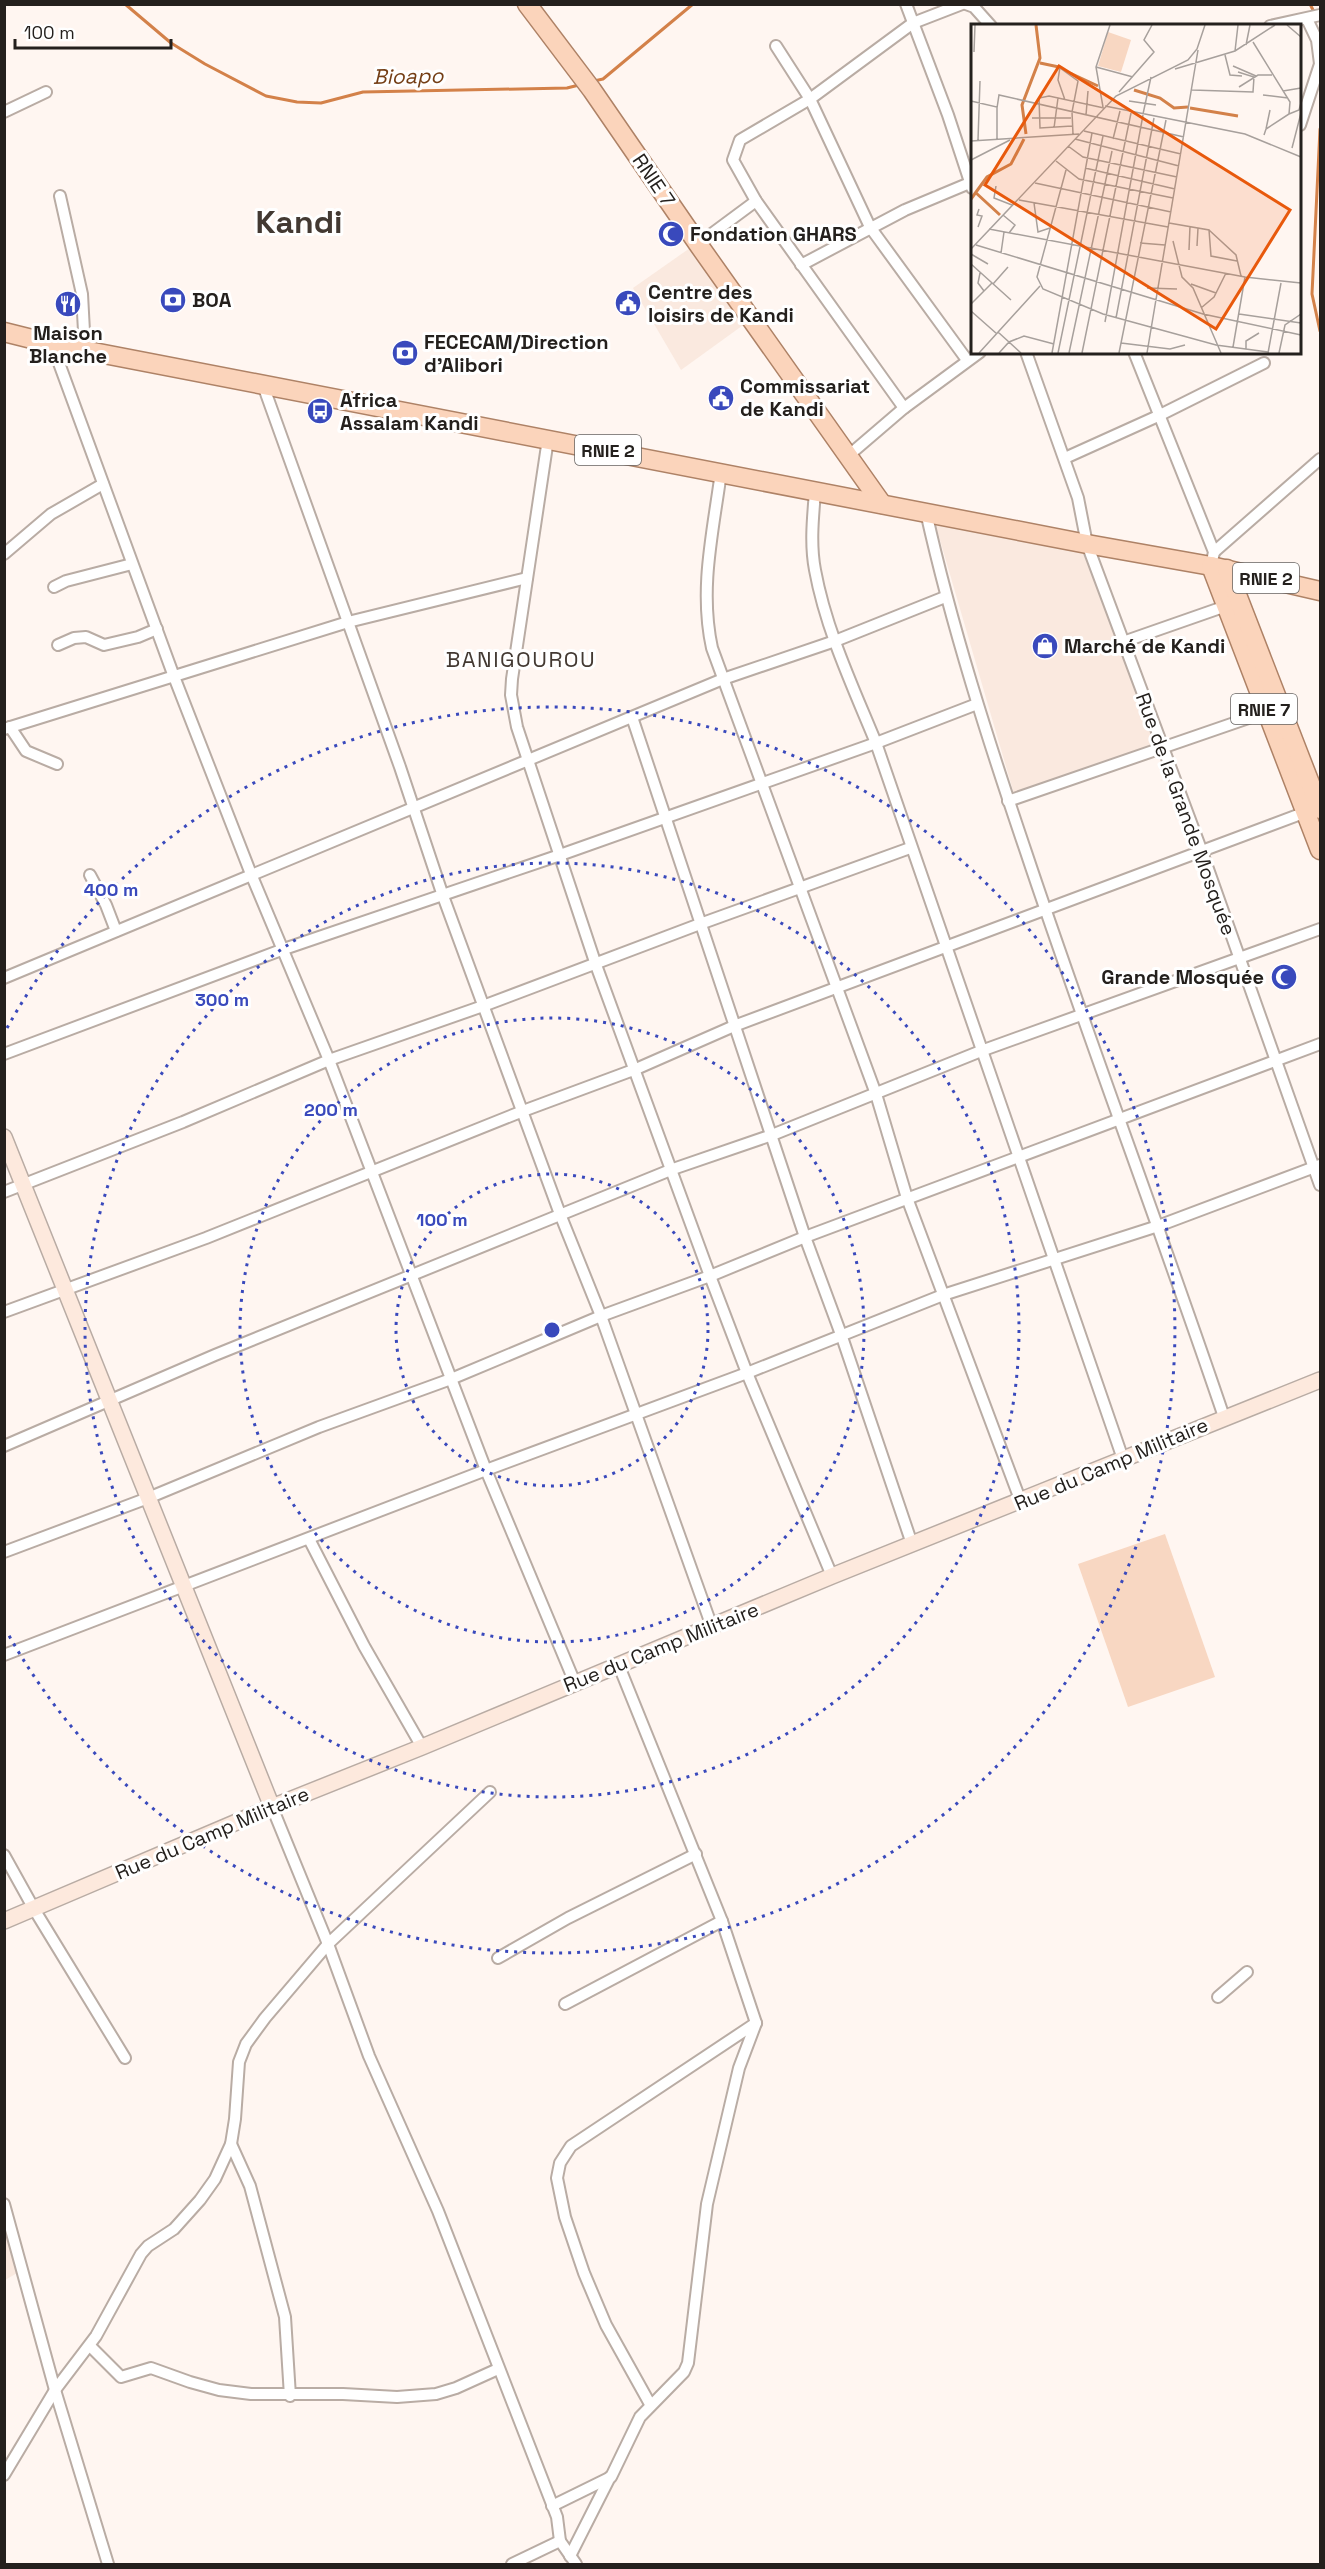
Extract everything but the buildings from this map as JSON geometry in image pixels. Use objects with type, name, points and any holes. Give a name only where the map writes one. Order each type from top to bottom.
[{"type":"main road","name":"RNIE 7","points":[[532,11],[592,90],[882,504]]},
{"type":"main road","name":"RNIE 2","points":[[4,332],[52,344],[1087,544],[1217,562],[1320,591]]},
{"type":"main road","name":"RNIE 7","points":[[1217,562],[1226,606],[1266,712],[1313,811]]},
{"type":"main road","name":"RNIE 7","points":[[1217,562],[1313,811],[1320,850]]},
{"type":"street","points":[[517,4],[532,11]]},
{"type":"street","points":[[906,4],[971,181]]},
{"type":"street","points":[[904,408],[756,201],[733,160],[736,145],[740,140],[810,99],[913,23],[964,4],[975,7],[989,24]]},
{"type":"street","points":[[1281,24],[1320,15]]},
{"type":"street","points":[[1301,119],[1320,64],[1317,40],[1307,19]]},
{"type":"street","points":[[776,46],[810,99],[870,227],[967,360]]},
{"type":"street","points":[[4,112],[46,92]]},
{"type":"street","points":[[801,265],[870,227],[971,184]]},
{"type":"street","points":[[60,196],[82,294],[85,350]]},
{"type":"street","points":[[698,244],[756,201]]},
{"type":"street","points":[[52,344],[156,629],[251,874],[329,1060],[486,1470],[575,1683]]},
{"type":"street","points":[[848,456],[904,408],[977,354]]},
{"type":"street","name":"Rue de la Grande Mosquée","points":[[1027,354],[1081,507],[1087,544],[1161,748],[1202,852],[1275,1060],[1317,1166],[1320,1185]]},
{"type":"street","points":[[1135,354],[1217,562],[1320,459]]},
{"type":"street","points":[[1065,458],[1158,416],[1264,363]]},
{"type":"street","points":[[263,385],[443,896],[560,1214],[602,1316],[712,1627]]},
{"type":"street","points":[[548,439],[511,695],[517,727],[596,965],[673,1169],[710,1276],[747,1373],[832,1576]]},
{"type":"street","points":[[721,472],[706,567],[706,611],[712,648],[876,1094],[907,1198],[1021,1502]]},
{"type":"street","points":[[4,554],[51,514],[103,484]]},
{"type":"street","points":[[815,492],[812,544],[814,569],[835,641],[876,743],[910,848],[1123,1459]]},
{"type":"street","points":[[926,512],[945,597],[1008,801],[1080,1015],[1158,1226],[1224,1417]]},
{"type":"street","points":[[54,587],[66,581],[132,564]]},
{"type":"street","points":[[57,764],[26,751],[7,728],[173,674],[348,622],[527,578]]},
{"type":"street","points":[[4,978],[723,680],[835,641],[945,597]]},
{"type":"street","points":[[1123,642],[1226,606]]},
{"type":"street","points":[[58,645],[74,638],[86,637],[104,645],[138,637],[156,629]]},
{"type":"street","points":[[4,1054],[284,949],[560,855],[664,816],[876,743],[977,704]]},
{"type":"street","points":[[1008,801],[1266,712]]},
{"type":"street","points":[[632,717],[805,1237],[842,1337],[912,1544]]},
{"type":"street","points":[[4,1312],[206,1238],[523,1111],[636,1069],[734,1026],[837,989],[945,945],[1045,911],[1313,811]]},
{"type":"street","points":[[4,1192],[183,1122],[329,1060],[596,965],[700,924],[910,848]]},
{"type":"street","points":[[90,875],[106,905],[116,931]]},
{"type":"street","points":[[4,1446],[215,1355],[673,1169],[772,1135],[981,1051],[1320,929]]},
{"type":"street","points":[[4,1552],[148,1498],[319,1427],[451,1379],[602,1316],[1017,1155],[1320,1044]]},
{"type":"street","points":[[4,1137],[328,1944],[369,2056],[438,2211],[557,2517],[560,2541],[573,2560]]},
{"type":"street","points":[[4,1655],[486,1470],[842,1337],[943,1296],[1053,1258],[1158,1226],[1317,1166]]},
{"type":"street","name":"Rue du Camp Militaire","points":[[4,1921],[832,1576],[1320,1380]]},
{"type":"street","points":[[309,1539],[364,1646],[422,1747]]},
{"type":"street","points":[[573,2560],[640,2417],[650,2404],[684,2372],[688,2363],[706,2204],[739,2068],[756,2023],[722,1921],[619,1666]]},
{"type":"street","points":[[4,2475],[56,2390],[90,2346],[141,2254],[148,2246],[174,2229],[215,2179],[231,2144],[235,2119],[236,2078],[246,2044],[328,1944],[490,1792]]},
{"type":"street","points":[[498,1958],[568,1918],[696,1854]]},
{"type":"street","points":[[4,1855],[34,1909],[125,2058]]},
{"type":"street","points":[[566,2004],[722,1921]]},
{"type":"street","points":[[1218,1997],[1248,1972]]},
{"type":"street","points":[[650,2404],[606,2325],[584,2273],[563,2207],[557,2178],[560,2163],[571,2145],[756,2023]]},
{"type":"street","points":[[231,2144],[250,2186],[285,2317],[290,2396]]},
{"type":"street","points":[[4,2204],[108,2565]]},
{"type":"street","points":[[90,2346],[121,2377],[151,2368],[219,2390],[290,2396],[343,2394],[397,2397],[436,2394],[456,2388],[498,2369]]},
{"type":"street","points":[[552,2505],[610,2477]]},
{"type":"street","points":[[512,2565],[560,2541]]},
{"type":"shaded area","points":[[690,248],[746,323],[681,370],[633,288]]},
{"type":"shaded area","name":"Marché de Kandi","points":[[935,523],[1084,549],[1155,744],[1014,794]]},
{"type":"shaded area","points":[[1165,1534],[1215,1677],[1128,1707],[1078,1564]]},
{"type":"shaded area","points":[[6,2228],[19,2272],[5,2280],[4,2229]]},
{"type":"waterway","name":"Bioapo","points":[[125,4],[171,43],[205,64],[266,96],[297,102],[321,103],[363,92],[567,88],[579,85]]},
{"type":"waterway","name":"Bioapo","points":[[594,81],[603,79],[693,4]]},
{"type":"waterway","points":[[1310,4],[1314,12]]},
{"type":"waterway","points":[[1320,129],[1312,294],[1320,331]]},
{"type":"place","name":"Fondation GHARS","points":[[671,234]]},
{"type":"place","name":"BOA","points":[[173,300]]},
{"type":"place","name":"Centre des loisirs de Kandi","points":[[628,303]]},
{"type":"place","name":"Maison Blanche","points":[[68,304]]},
{"type":"place","name":"FECECAM/Direction d'Alibori","points":[[405,353]]},
{"type":"place","name":"Commissariat de Kandi","points":[[721,398]]},
{"type":"place","name":"Africa Assalam Kandi","points":[[320,411]]},
{"type":"place","name":"Marché de Kandi","points":[[1045,646]]},
{"type":"place","name":"Grande Mosquée","points":[[1284,977]]},
{"type":"district","name":"Kandi","points":[[299,222]]},
{"type":"district","name":"BANIGOUROU","points":[[521,659]]}]
